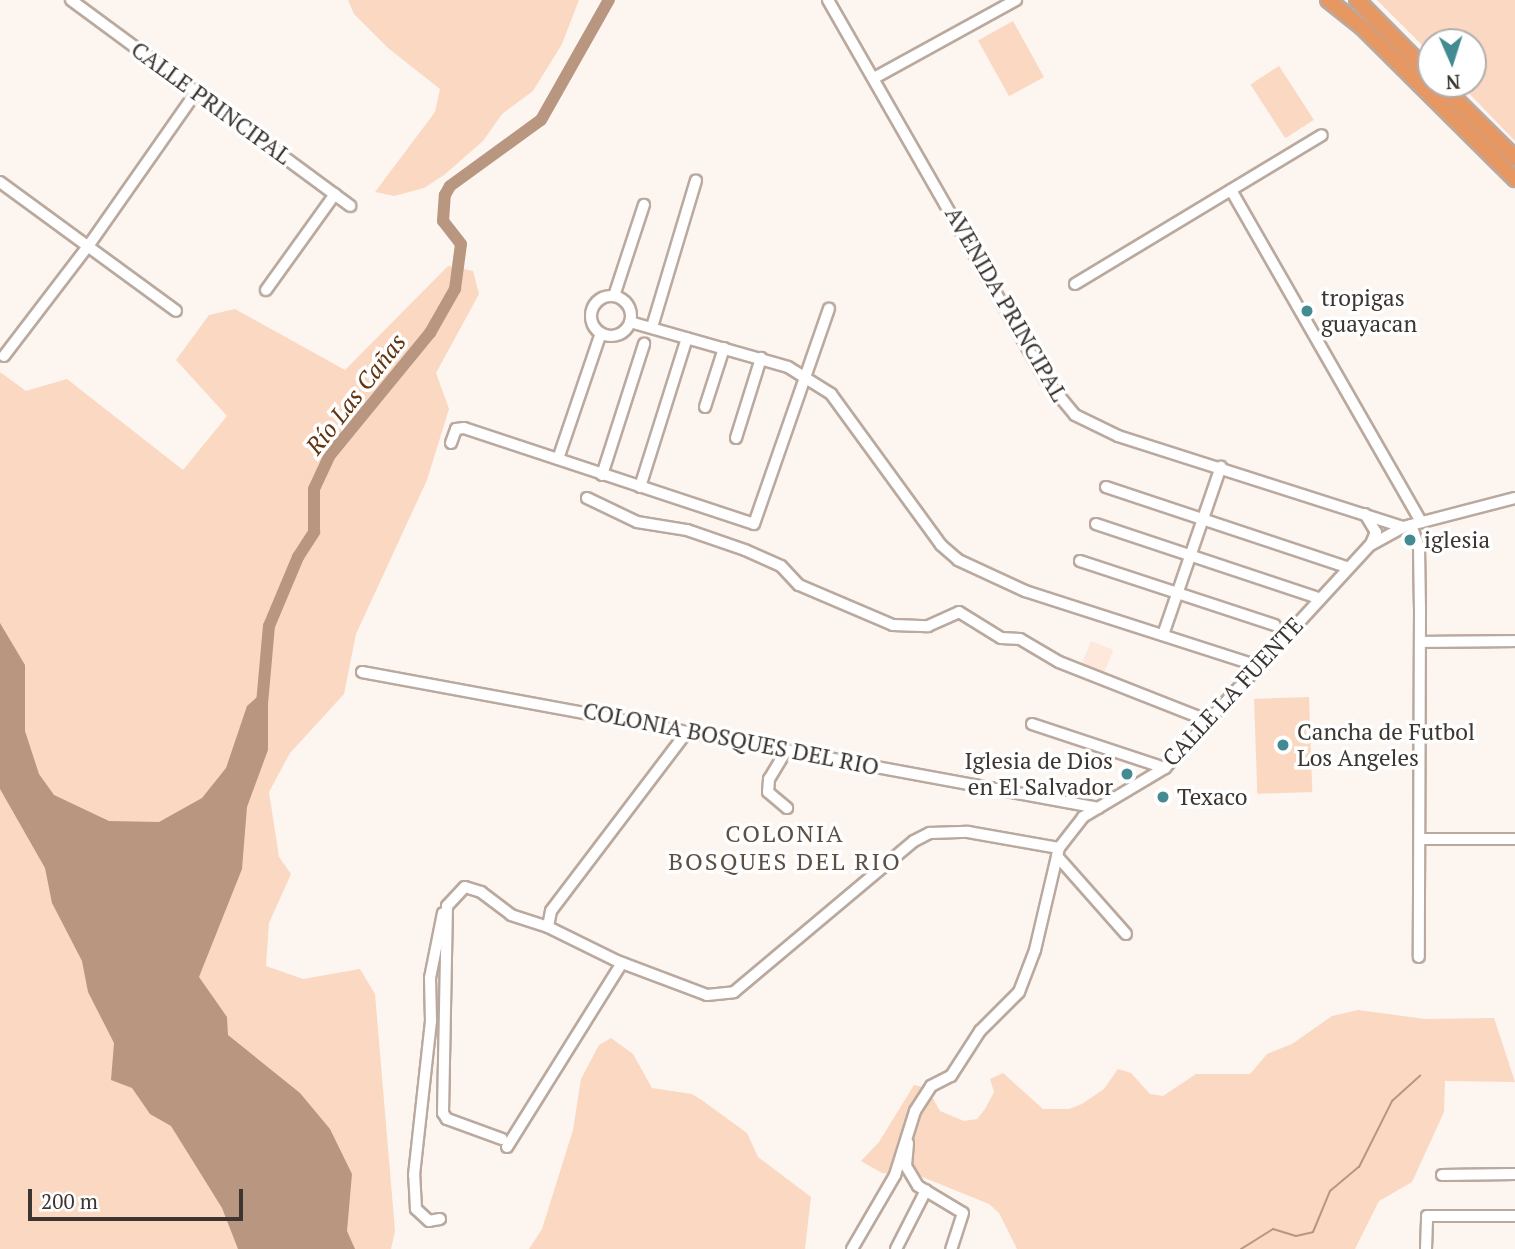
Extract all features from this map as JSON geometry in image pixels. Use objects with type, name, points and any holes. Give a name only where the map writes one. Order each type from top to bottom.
[{"type":"highway","points":[[1328,0],[1362,27],[1515,179]]},
{"type":"highway","points":[[1357,0],[1417,61]]},
{"type":"highway","points":[[1454,98],[1515,158]]},
{"type":"street","name":"CALLE PRINCIPAL","points":[[71,0],[350,206]]},
{"type":"street","name":"AVENIDA PRINCIPAL","points":[[828,0],[876,77],[1063,404],[1086,423],[1365,514],[1412,525]]},
{"type":"street","points":[[876,77],[1016,0]]},
{"type":"street","points":[[4,356],[89,245],[196,92]]},
{"type":"street","points":[[1075,284],[1322,135]]},
{"type":"street","points":[[652,327],[696,180]]},
{"type":"street","points":[[0,182],[176,311]]},
{"type":"street","points":[[1231,190],[1412,525],[1419,547],[1419,957]]},
{"type":"street","points":[[266,290],[335,194]]},
{"type":"street","points":[[614,296],[644,205]]},
{"type":"street","points":[[614,296],[626,303],[630,322],[618,334],[601,333],[592,323],[592,309],[601,299],[614,296]]},
{"type":"street","points":[[451,443],[456,429],[464,428],[602,475],[757,522],[829,309]]},
{"type":"street","points":[[630,322],[761,358],[807,377],[847,412],[928,528],[958,560],[1025,591],[1258,666]]},
{"type":"street","points":[[558,459],[601,333]]},
{"type":"street","points":[[640,487],[687,338]]},
{"type":"street","points":[[602,475],[644,344]]},
{"type":"street","points":[[705,407],[724,348]]},
{"type":"street","points":[[736,438],[761,358]]},
{"type":"street","points":[[1163,635],[1221,467]]},
{"type":"street","points":[[1106,487],[1347,567]]},
{"type":"street","points":[[587,498],[636,522],[687,530],[745,550],[781,566],[799,585],[892,625],[928,626],[959,612],[1001,638],[1020,639],[1059,662],[1209,721]]},
{"type":"street","name":"CALLE LA FUENTE","points":[[852,1249],[894,1175],[909,1125],[931,1086],[951,1076],[980,1031],[1019,992],[1035,950],[1058,852],[1083,817],[1164,768],[1369,546],[1412,525],[1515,498]]},
{"type":"street","points":[[1365,514],[1376,532],[1369,546]]},
{"type":"street","points":[[1096,524],[1319,598]]},
{"type":"street","points":[[1080,561],[1275,625]]},
{"type":"street","points":[[1421,642],[1515,641]]},
{"type":"street","name":"COLONIA BOSQUES DEL RIO","points":[[362,672],[564,706],[686,733],[1100,808]]},
{"type":"street","points":[[1032,724],[1164,768]]},
{"type":"street","points":[[548,926],[551,911],[686,733]]},
{"type":"street","points":[[786,751],[769,779],[768,792],[787,808]]},
{"type":"street","points":[[440,1219],[429,1221],[416,1209],[414,1175],[431,1021],[434,950],[447,906],[465,887],[481,892],[512,915],[548,926],[622,963],[707,995],[725,996],[914,841],[930,833],[968,832],[1058,852],[1126,934]]},
{"type":"street","points":[[1421,838],[1515,839]]},
{"type":"street","points":[[447,906],[443,1113],[447,1119],[505,1143],[622,963]]},
{"type":"street","points":[[909,1125],[906,1166],[918,1186],[963,1213],[951,1249]]},
{"type":"street","points":[[1442,1175],[1515,1174]]},
{"type":"street","points":[[896,1249],[926,1190]]},
{"type":"street","points":[[1426,1249],[1427,1216],[1515,1216]]},
{"type":"shaded area","points":[[348,0],[579,0],[562,44],[533,91],[502,114],[483,141],[444,175],[424,188],[394,196],[375,192],[435,112],[440,89],[388,48],[354,14]]},
{"type":"shaded area","points":[[1377,0],[1515,0],[1515,141],[1474,98],[1487,98],[1487,28],[1417,28],[1417,40]]},
{"type":"shaded area","points":[[1013,21],[1044,77],[1009,96],[978,40]]},
{"type":"shaded area","points":[[1279,66],[1314,120],[1285,138],[1250,85]]},
{"type":"shaded area","points":[[448,266],[473,271],[479,294],[436,373],[449,409],[427,480],[356,634],[344,694],[290,753],[269,792],[279,857],[291,874],[269,923],[266,966],[303,979],[360,969],[375,994],[395,1231],[391,1249],[0,1249],[0,372],[26,391],[67,379],[183,470],[227,416],[176,360],[209,315],[235,309],[345,370]]},
{"type":"shaded area","points":[[0,623],[25,665],[25,731],[39,774],[54,795],[109,821],[159,822],[202,798],[226,768],[247,706],[257,697],[268,701],[268,750],[247,807],[242,869],[199,977],[227,1017],[228,1035],[300,1093],[330,1129],[352,1174],[347,1231],[355,1249],[238,1249],[222,1208],[171,1126],[150,1114],[132,1088],[111,1080],[114,1043],[88,992],[82,961],[52,903],[45,868],[0,789]]},
{"type":"shaded area","points":[[1091,641],[1113,650],[1101,680],[1079,671]]},
{"type":"shaded area","name":"Cancha de Futbol Los Angeles","points":[[1309,697],[1312,792],[1257,794],[1254,699]]},
{"type":"shaded area","points":[[1358,1010],[1425,1019],[1494,1018],[1515,1082],[1445,1081],[1444,1112],[1412,1182],[1379,1201],[1355,1249],[1017,1249],[999,1213],[989,1204],[920,1176],[882,1173],[861,1161],[879,1142],[914,1085],[927,1088],[940,1111],[964,1121],[977,1119],[994,1092],[990,1079],[1003,1073],[1043,1109],[1069,1109],[1082,1104],[1104,1089],[1118,1069],[1131,1073],[1150,1094],[1163,1096],[1196,1074],[1250,1074],[1267,1054],[1292,1044],[1332,1016]]},
{"type":"shaded area","points":[[611,1038],[633,1054],[652,1088],[692,1094],[703,1101],[747,1133],[758,1157],[811,1197],[805,1249],[529,1249],[542,1229],[573,1130],[581,1079],[599,1045]]},
{"type":"waterway","name":"Río Las Cañas","points":[[261,715],[269,626],[298,557],[314,532],[314,489],[330,455],[430,333],[455,289],[461,244],[443,221],[445,195],[450,186],[541,120],[609,0]]},
{"type":"waterway","points":[[1241,1249],[1273,1229],[1296,1236],[1313,1232],[1330,1191],[1359,1167],[1392,1101],[1420,1076]]},
{"type":"place","name":"tropigas guayacan","points":[[1307,311]]},
{"type":"place","name":"iglesia","points":[[1410,540]]},
{"type":"place","name":"Cancha de Futbol Los Angeles","points":[[1283,745]]},
{"type":"place","name":"Iglesia de Dios en El Salvador","points":[[1127,774]]},
{"type":"place","name":"Texaco","points":[[1163,797]]},
{"type":"district","name":"COLONIA BOSQUES DEL RIO","points":[[785,848]]}]
